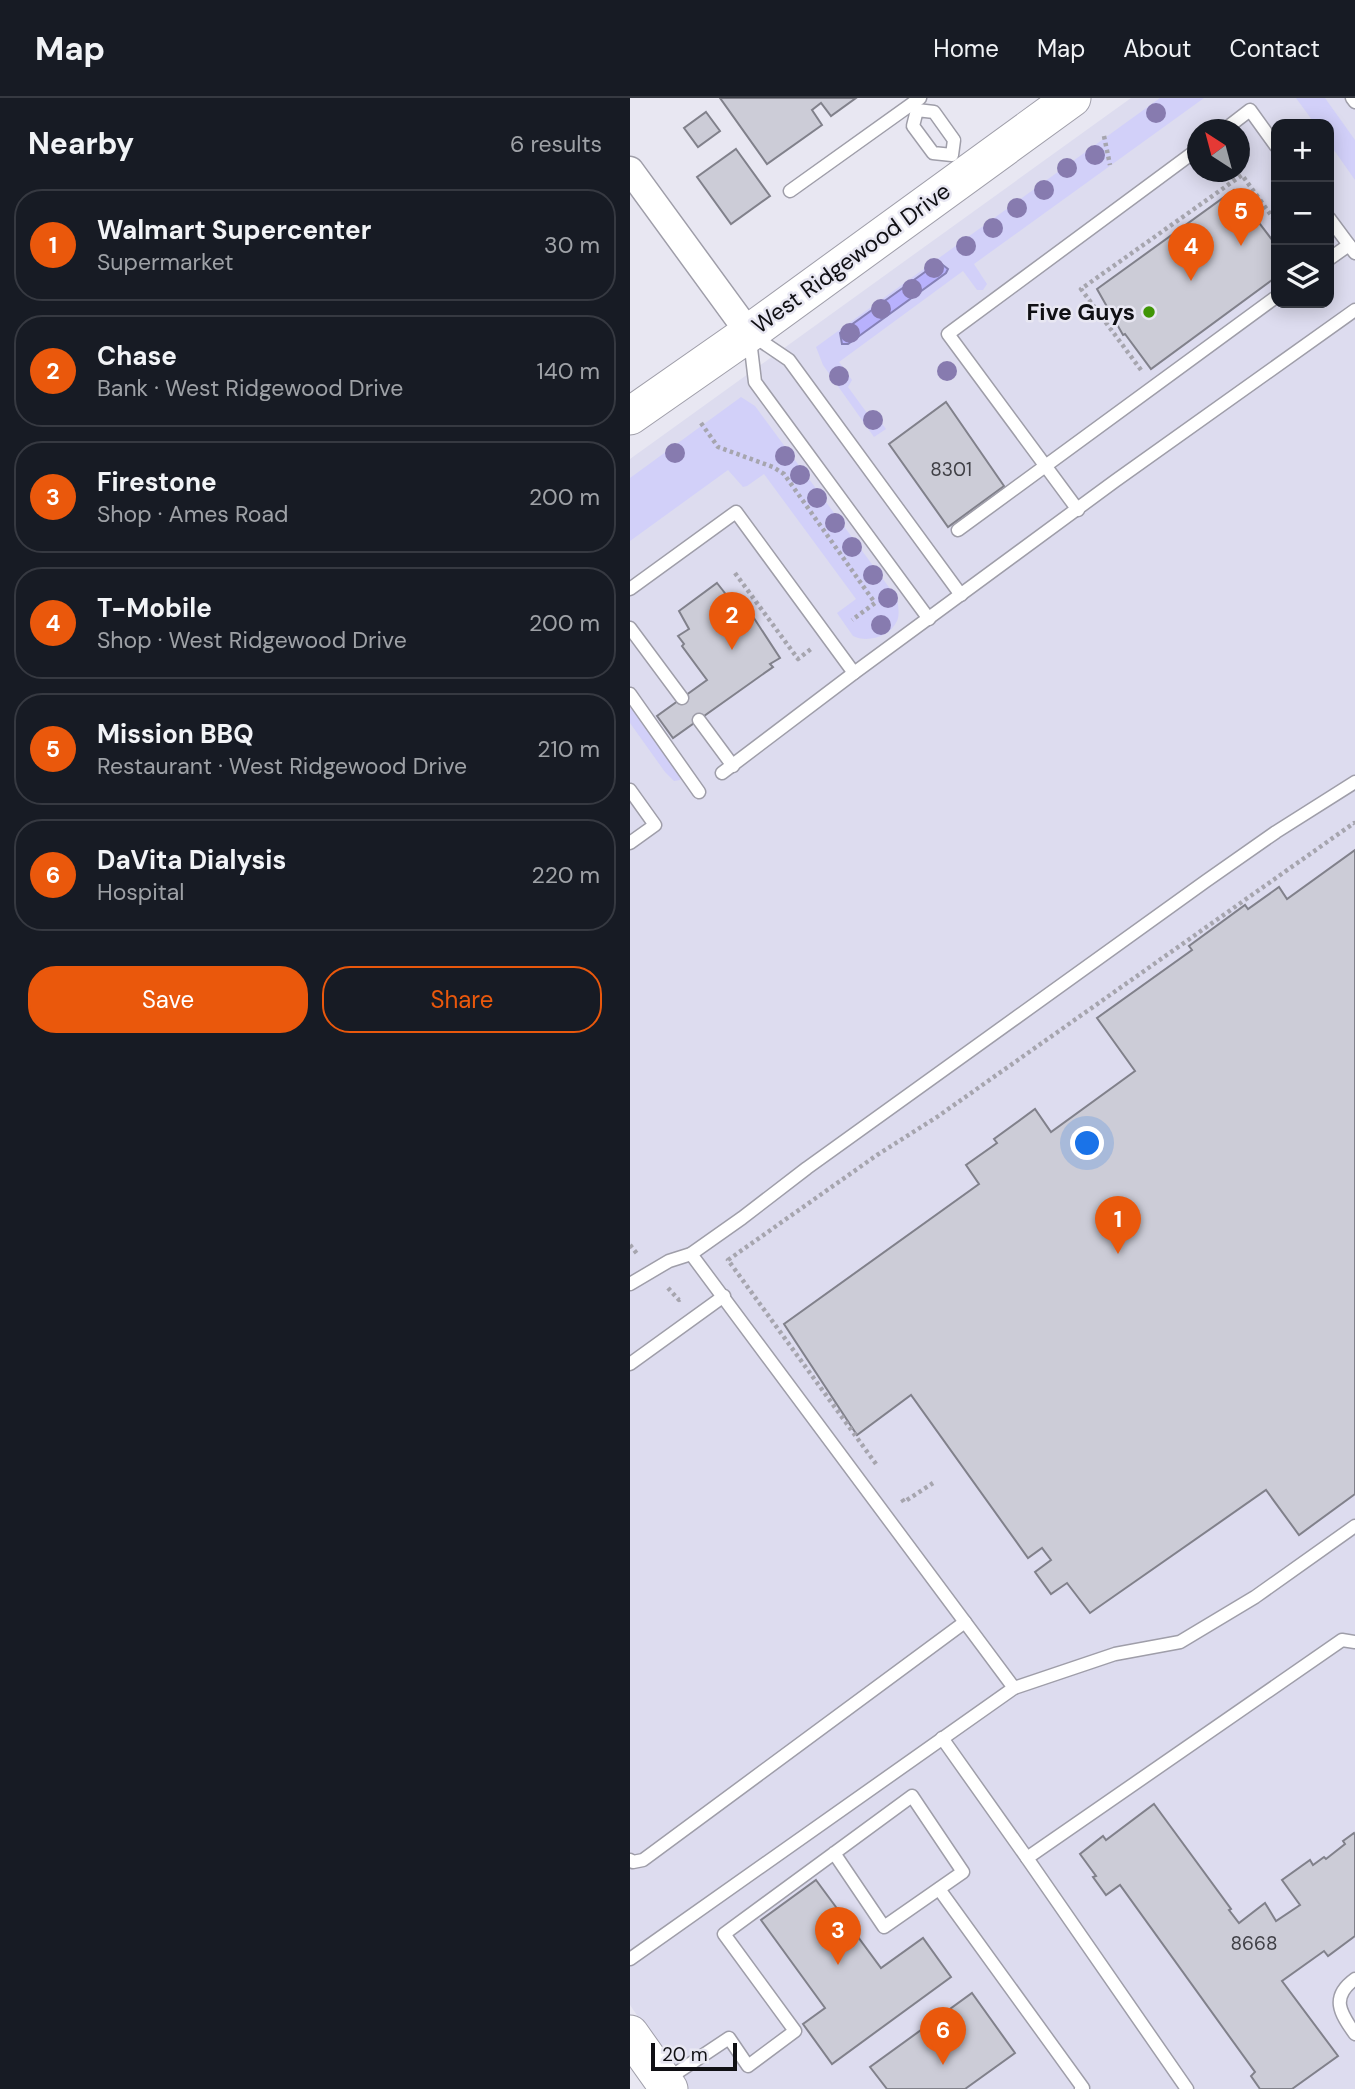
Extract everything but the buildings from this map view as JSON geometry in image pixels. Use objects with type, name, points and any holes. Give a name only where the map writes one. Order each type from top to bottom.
[{"type":"main road","name":"West Ridgewood Drive","points":[[630,416],[749,333],[958,165],[1072,98]]},
{"type":"main road","points":[[630,2034],[666,2085]]},
{"type":"street","points":[[630,170],[749,333]]},
{"type":"lane","points":[[916,104],[913,126],[933,153],[958,165]]},
{"type":"lane","points":[[916,104],[934,112],[947,129],[954,140],[958,165]]},
{"type":"lane","points":[[790,191],[916,104]]},
{"type":"lane","points":[[1238,119],[1250,110],[1271,139]]},
{"type":"lane","points":[[1078,510],[948,334],[1187,157]]},
{"type":"lane","points":[[1334,225],[1352,249],[1334,257]]},
{"type":"lane","points":[[958,530],[1271,302]]},
{"type":"lane","points":[[699,720],[727,770],[854,673],[1181,433],[1355,310]]},
{"type":"lane","points":[[749,333],[789,360],[961,595]]},
{"type":"lane","points":[[749,333],[755,382],[929,618]]},
{"type":"lane","points":[[630,589],[736,512],[854,673]]},
{"type":"lane","points":[[630,628],[682,698]]},
{"type":"lane","points":[[630,694],[699,792]]},
{"type":"lane","points":[[630,1284],[669,1261],[691,1254],[1206,881],[1355,782]]},
{"type":"lane","points":[[630,790],[655,825],[630,843]]},
{"type":"lane","points":[[691,1254],[1014,1688]]},
{"type":"lane","points":[[630,1364],[724,1296]]},
{"type":"lane","points":[[630,1959],[1014,1688],[1115,1654],[1180,1642],[1255,1597],[1355,1526]]},
{"type":"lane","points":[[630,1860],[643,1860],[965,1622]]},
{"type":"lane","points":[[1027,1858],[1342,1640],[1355,1642]]},
{"type":"lane","points":[[942,1738],[1187,2089]]},
{"type":"lane","points":[[666,2085],[729,2038],[748,2066],[795,2031],[724,1934],[834,1853],[912,1796],[963,1872],[884,1927],[834,1853]]},
{"type":"lane","points":[[939,1889],[1083,2088],[1081,2089]]},
{"type":"lane","points":[[1355,1979],[1343,1987],[1340,2000],[1341,2014],[1355,2034]]},
{"type":"path","points":[[1104,136],[1110,164]]},
{"type":"path","points":[[1144,374],[1081,289],[1242,175],[1271,215]]},
{"type":"path","points":[[701,422],[718,447],[773,467],[784,474],[875,603],[852,620]]},
{"type":"path","points":[[735,573],[798,659],[812,649]]},
{"type":"path","points":[[880,1469],[728,1260],[1355,824]]},
{"type":"path","points":[[630,1245],[638,1255]]},
{"type":"path","points":[[668,1288],[679,1300],[688,1293]]},
{"type":"path","points":[[896,1491],[904,1502],[933,1483]]},
{"type":"shaded area","points":[[1131,98],[1355,98],[1355,2089],[688,2089],[630,2005],[630,459]]},
{"type":"shaded area","points":[[1160,98],[1204,98],[974,264],[987,284],[983,290],[977,290],[963,271],[839,362],[852,380],[848,387],[867,413],[874,413],[886,429],[874,437],[823,365],[816,347]]},
{"type":"shaded area","points":[[1296,98],[1325,98],[1355,140],[1355,180],[1334,150],[1334,119],[1311,119]]},
{"type":"shaded area","points":[[939,262],[948,269],[946,273],[848,344],[842,344],[840,333]]},
{"type":"shaded area","points":[[741,397],[755,406],[897,598],[898,619],[894,627],[884,635],[871,639],[853,636],[837,613],[856,599],[764,474],[743,487],[728,470],[630,541],[630,478]]},
{"type":"shaded area","points":[[630,700],[681,774],[680,780],[674,781],[665,772],[630,723]]},
{"type":"place","name":"Mission BBQ","points":[[1241,246]]},
{"type":"place","name":"T-Mobile","points":[[1191,281]]},
{"type":"place","name":"Five Guys","points":[[1149,312]]},
{"type":"place","name":"Chase","points":[[732,650]]},
{"type":"place","name":"Walmart Supercenter","points":[[1118,1254]]},
{"type":"place","name":"Firestone","points":[[838,1965]]},
{"type":"place","name":"DaVita Dialysis","points":[[943,2065]]}]
